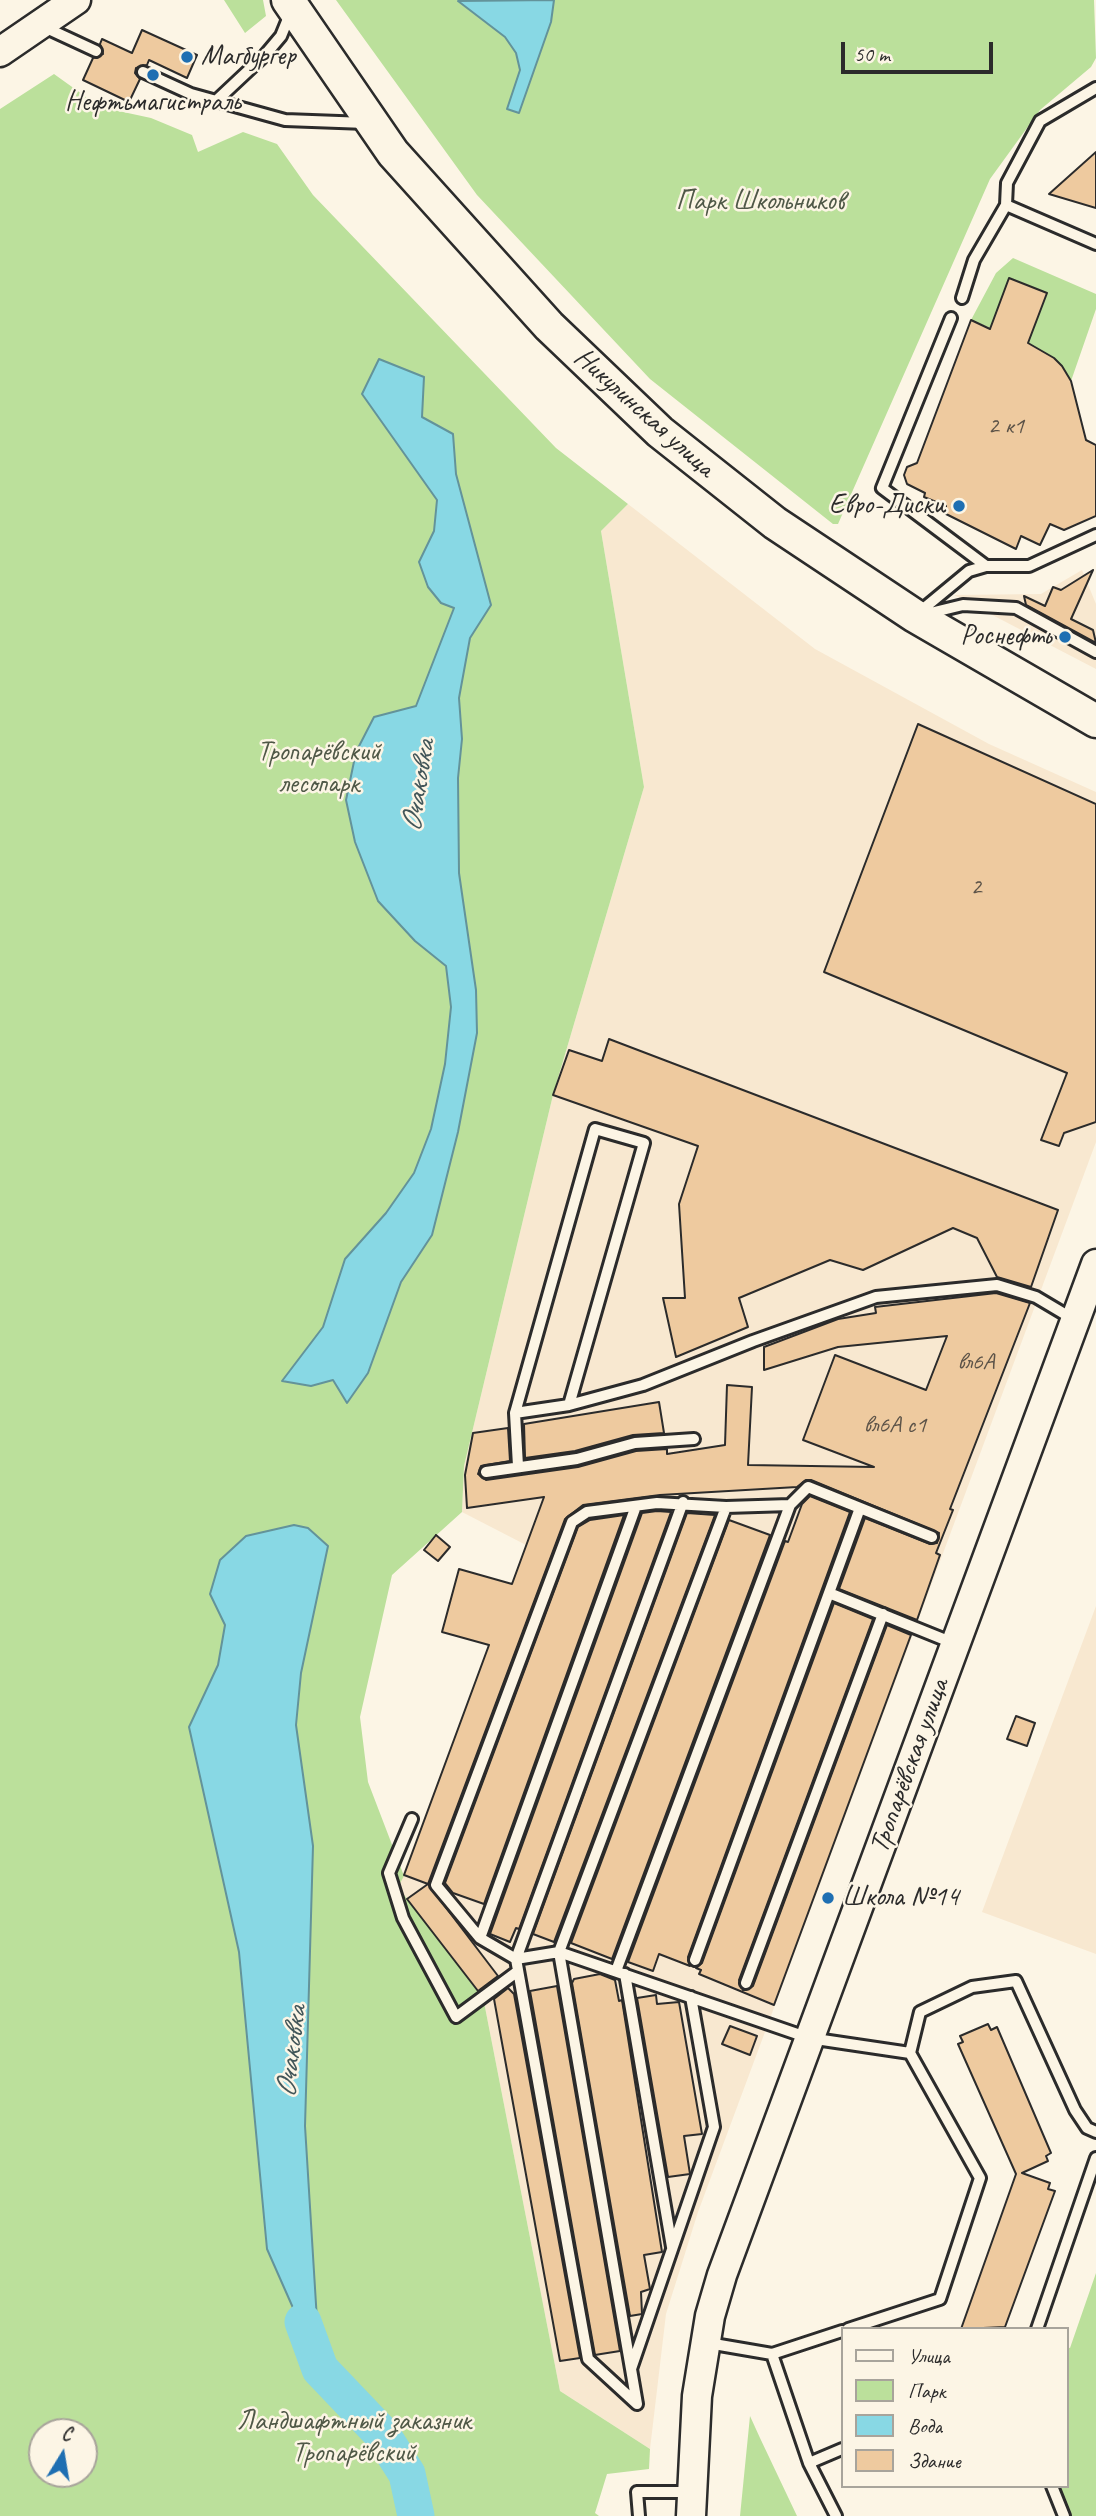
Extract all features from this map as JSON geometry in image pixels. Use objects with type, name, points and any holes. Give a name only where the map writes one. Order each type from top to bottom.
[{"type":"main road","name":"Никулинская улица","points":[[290,4],[370,123],[464,236],[548,326],[660,432],[775,523],[915,616],[1096,720]]},
{"type":"street","points":[[0,52],[76,0]]},
{"type":"street","name":"Тропарёвская улица","points":[[692,2504],[697,2396],[705,2343],[735,2235],[1076,1320],[1093,1281]]},
{"type":"lane","points":[[216,101],[281,36],[290,4]]},
{"type":"lane","points":[[40,25],[96,51]]},
{"type":"lane","points":[[143,72],[191,94],[285,120],[370,123]]},
{"type":"lane","points":[[962,298],[974,260],[1006,205],[1007,183],[1040,121],[1096,88]]},
{"type":"lane","points":[[1006,205],[1096,244]]},
{"type":"lane","points":[[951,318],[882,488],[986,566]]},
{"type":"lane","points":[[915,616],[969,571],[986,566],[1029,566],[1096,534]]},
{"type":"lane","points":[[915,616],[963,605],[1016,608],[1096,652]]},
{"type":"lane","points":[[518,1466],[515,1413],[595,1129],[645,1143],[569,1405]]},
{"type":"lane","points":[[515,1413],[569,1405],[643,1385],[753,1341],[876,1297],[997,1285],[1036,1297],[1076,1320]]},
{"type":"lane","points":[[486,1472],[577,1459],[635,1443],[694,1439]]},
{"type":"lane","points":[[672,2250],[621,1973],[790,1504],[808,1487],[932,1537]]},
{"type":"lane","points":[[683,1502],[516,1959],[587,2359],[637,2404],[559,1952],[726,1507]]},
{"type":"lane","points":[[790,1504],[726,1507],[683,1502],[587,1512],[572,1522],[436,1885],[480,1938],[516,1959],[559,1952],[809,2038],[910,2053]]},
{"type":"lane","points":[[480,1938],[636,1506]]},
{"type":"lane","points":[[695,1960],[860,1508]]},
{"type":"lane","points":[[829,1593],[955,1644]]},
{"type":"lane","points":[[746,1983],[883,1614]]},
{"type":"lane","points":[[412,1819],[389,1873],[403,1918],[456,2017],[518,1971]]},
{"type":"lane","points":[[854,2327],[940,2299],[979,2178],[910,2053],[919,2012],[972,1987],[1016,1981],[1075,2110],[1087,2128],[1096,2132]]},
{"type":"lane","points":[[631,2369],[714,2127],[691,1997]]},
{"type":"lane","points":[[1038,2327],[1096,2158]]},
{"type":"lane","points":[[705,2343],[772,2354],[841,2331]]},
{"type":"lane","points":[[772,2354],[809,2463],[836,2516]]},
{"type":"lane","points":[[809,2463],[841,2449]]},
{"type":"lane","points":[[1053,2488],[1064,2516]]},
{"type":"lane","points":[[639,2516],[637,2492],[692,2504]]},
{"type":"shaded area","points":[[628,504],[815,649],[989,744],[1096,792],[1096,1142],[698,2212],[666,2314],[650,2449],[560,2391],[483,1997],[398,1887],[526,1545],[462,1512],[464,1466],[553,1095],[644,787],[601,531]]},
{"type":"shaded area","name":"Роснефть","points":[[1082,570],[1096,604],[1096,669],[954,595],[1041,594]]},
{"type":"shaded area","points":[[1096,1606],[1096,1954],[982,1912]]},
{"type":"green space","points":[[224,0],[263,0],[266,16],[245,33]]},
{"type":"green space","name":"Парк Школьников","points":[[336,0],[1094,0],[1096,58],[1091,67],[1040,110],[990,179],[838,524],[833,524],[650,379],[477,195]]},
{"type":"green space","name":"Тропарёвский лесопарк","points":[[54,74],[100,107],[151,118],[192,135],[198,152],[243,132],[277,144],[313,195],[556,448],[628,504],[601,531],[644,787],[553,1095],[464,1466],[462,1512],[392,1575],[360,1717],[368,1782],[404,1876],[398,1887],[483,1997],[560,2391],[650,2449],[649,2469],[607,2474],[595,2513],[599,2516],[0,2516],[0,109]]},
{"type":"green space","points":[[1013,258],[1096,294],[1096,309],[1071,381],[1054,358],[1028,343],[971,320],[996,273]]},
{"type":"green space","points":[[1096,2273],[1096,2516],[1064,2516],[1053,2488],[1068,2488],[1070,2348]]},
{"type":"green space","points":[[750,2416],[760,2438],[797,2516],[740,2516]]},
{"type":"water","points":[[554,0],[551,22],[519,113],[507,109],[520,70],[516,53],[505,37],[458,1]]},
{"type":"water","points":[[379,359],[424,377],[422,417],[453,434],[456,474],[491,605],[470,638],[459,698],[462,739],[458,778],[459,873],[476,990],[477,1033],[458,1132],[432,1235],[401,1282],[368,1373],[347,1403],[333,1380],[311,1386],[282,1381],[323,1327],[345,1259],[386,1213],[414,1173],[431,1129],[445,1064],[451,1007],[446,966],[415,941],[378,901],[355,842],[346,800],[356,752],[374,717],[416,706],[454,608],[441,603],[428,587],[419,562],[434,531],[437,500],[362,394]]},
{"type":"water","points":[[294,1525],[308,1528],[328,1546],[301,1673],[296,1725],[313,1846],[305,2126],[320,2369],[267,2249],[239,1952],[189,1727],[218,1665],[225,1625],[210,1594],[220,1560],[246,1536]]},
{"type":"building","points":[[142,30],[197,55],[187,78],[149,60],[147,65],[136,68],[135,73],[140,79],[129,102],[83,80],[93,58],[103,54],[100,44],[102,39],[132,53]]},
{"type":"building","points":[[1096,152],[1096,208],[1049,194]]},
{"type":"building","points":[[1009,278],[1047,293],[1028,343],[1054,358],[1062,366],[1071,381],[1086,440],[1096,445],[1096,516],[1064,530],[1050,524],[1040,545],[1021,536],[1016,549],[946,514],[946,506],[924,497],[925,493],[907,484],[904,475],[907,467],[917,463],[971,320],[990,329]]},
{"type":"building","points":[[1093,570],[1071,619],[1093,630],[1096,643],[1026,605],[1024,596],[1045,606],[1053,587],[1061,590]]},
{"type":"building","points":[[918,724],[1096,804],[1096,1122],[1064,1133],[1059,1146],[1041,1140],[1067,1073],[824,972]]},
{"type":"building","points":[[609,1039],[1058,1210],[1031,1287],[997,1277],[977,1238],[953,1228],[863,1270],[830,1260],[739,1298],[748,1327],[676,1357],[663,1298],[685,1298],[679,1204],[698,1146],[553,1095],[569,1050],[602,1061]]},
{"type":"building","points":[[996,1293],[1030,1303],[950,1509],[953,1510],[936,1553],[940,1555],[917,1620],[839,1589],[865,1518],[930,1544],[937,1543],[939,1533],[811,1480],[806,1480],[797,1487],[660,1495],[583,1505],[565,1519],[428,1884],[404,1875],[489,1645],[442,1632],[459,1569],[512,1584],[544,1497],[467,1508],[465,1475],[473,1433],[508,1428],[510,1461],[481,1466],[478,1474],[486,1480],[578,1467],[636,1451],[667,1449],[667,1454],[725,1445],[727,1385],[752,1387],[748,1465],[874,1467],[803,1440],[835,1355],[926,1390],[947,1336],[838,1347],[764,1370],[764,1347],[838,1319],[876,1313],[875,1307]]},
{"type":"building","points":[[659,1402],[664,1433],[633,1435],[575,1451],[525,1458],[524,1424]]},
{"type":"building","points":[[810,1496],[850,1512],[688,1957],[690,1966],[659,1954],[653,1971],[628,1962],[785,1541],[788,1542],[802,1504]]},
{"type":"building","points":[[671,1512],[519,1929],[516,1928],[510,1942],[490,1934],[642,1513]]},
{"type":"building","points":[[687,1513],[715,1515],[554,1942],[533,1934]]},
{"type":"building","points":[[624,1515],[484,1904],[453,1893],[445,1883],[578,1527],[590,1520]]},
{"type":"building","points":[[729,1520],[770,1535],[612,1959],[571,1943]]},
{"type":"building","points":[[436,1535],[450,1547],[438,1561],[424,1550]]},
{"type":"building","points":[[834,1603],[873,1619],[739,1980],[743,1990],[753,1986],[887,1625],[911,1635],[774,2005],[699,1974],[701,1970],[696,1968],[702,1963]]},
{"type":"building","points":[[1016,1716],[1035,1723],[1027,1746],[1007,1739]]},
{"type":"building","points":[[428,1884],[498,1976],[478,1991],[407,1899]]},
{"type":"building","points":[[600,1974],[615,1980],[619,2001],[622,2000],[662,2252],[644,2255],[650,2289],[641,2292],[642,2314],[630,2316],[572,1983],[574,1979]]},
{"type":"building","points":[[557,1986],[620,2351],[595,2355],[530,1991]]},
{"type":"building","points":[[508,1988],[514,1994],[580,2358],[560,2361],[494,1999]]},
{"type":"building","points":[[656,1995],[657,2004],[679,2002],[702,2134],[684,2136],[690,2174],[668,2177],[637,1998]]},
{"type":"building","points":[[988,2024],[991,2030],[997,2027],[1051,2153],[1046,2156],[1048,2161],[1022,2173],[1050,2183],[1048,2189],[1055,2191],[1005,2327],[962,2327],[1016,2174],[958,2044],[963,2042],[960,2036]]},
{"type":"building","points":[[730,2026],[757,2036],[750,2055],[722,2044]]},
{"type":"waterway","name":"Очаковка","points":[[303,2322],[320,2369],[381,2433],[407,2474],[416,2516]]},
{"type":"place","name":"Магбургер","points":[[187,57]]},
{"type":"place","name":"Нефтьмагистраль","points":[[153,75]]},
{"type":"place","name":"Евро-Диски","points":[[959,506]]},
{"type":"place","name":"Роснефть","points":[[1065,637]]},
{"type":"place","name":"Школа №14","points":[[828,1898]]},
{"type":"park label","name":"Ландшафтный заказник Тропарёвский","points":[[354,2438]]}]
